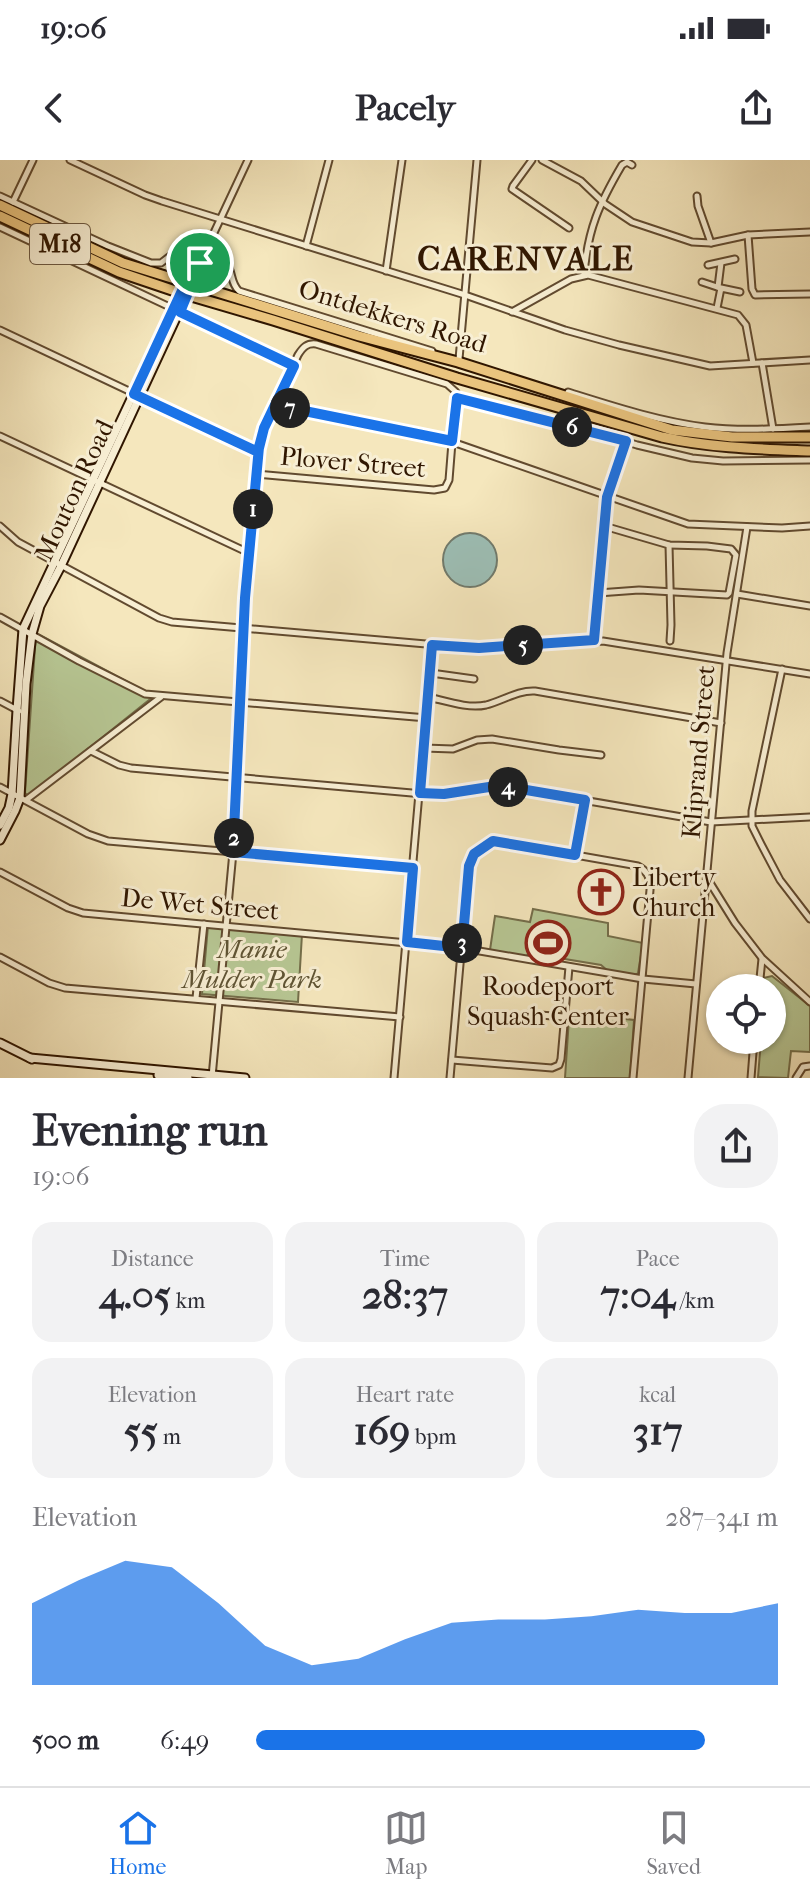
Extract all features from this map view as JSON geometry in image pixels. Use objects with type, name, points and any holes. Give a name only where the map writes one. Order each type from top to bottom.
[{"type":"main road","name":"Ontdekkers Road","points":[[0,205],[123,263],[359,336],[458,362],[672,430],[732,437],[810,437]]},
{"type":"main road","name":"Ontdekkers Road","points":[[0,216],[119,272],[457,378],[694,444],[810,451]]},
{"type":"main road","points":[[202,258],[204,277],[209,283],[239,298]]},
{"type":"main road","name":"Mouton Road","points":[[20,712],[32,634],[40,606],[189,282]]},
{"type":"main road","name":"Mouton Road","points":[[19,798],[23,629],[58,564]]},
{"type":"main road","points":[[0,825],[9,808],[19,798]]},
{"type":"main road","points":[[0,840],[19,798]]},
{"type":"main road","points":[[0,1043],[47,1065],[245,1078]]},
{"type":"main road","points":[[121,1069],[188,1078]]},
{"type":"street","points":[[13,202],[33,160]]},
{"type":"street","points":[[70,160],[145,195],[465,295],[565,330],[700,365],[810,360]]},
{"type":"street","name":"Mouton Road","points":[[189,282],[247,160]]},
{"type":"street","points":[[306,246],[329,160]]},
{"type":"street","points":[[386,271],[402,160]]},
{"type":"street","points":[[459,359],[477,160]]},
{"type":"street","points":[[532,160],[512,189],[569,228]]},
{"type":"street","points":[[542,160],[581,181],[613,210],[637,224],[692,242],[711,243],[748,235],[810,232]]},
{"type":"street","points":[[584,274],[589,236],[602,201],[622,165],[629,162],[632,165]]},
{"type":"street","points":[[0,196],[151,263],[161,263],[182,248],[202,258]]},
{"type":"street","points":[[697,196],[711,243]]},
{"type":"street","points":[[0,227],[294,366],[264,428],[258,452],[244,628],[233,852],[212,1076]]},
{"type":"street","points":[[748,235],[755,295],[810,294]]},
{"type":"street","name":"Ontdekkers Road","points":[[202,258],[226,261],[233,285],[241,291],[614,406],[709,427],[810,427]]},
{"type":"street","points":[[708,265],[735,259]]},
{"type":"street","points":[[717,308],[721,263]]},
{"type":"street","points":[[512,312],[584,274],[733,312],[744,321],[753,363]]},
{"type":"street","points":[[702,282],[740,292]]},
{"type":"street","points":[[0,330],[258,452]]},
{"type":"street","name":"Ontdekkers Road","points":[[294,366],[302,349],[316,344],[447,384],[457,398]]},
{"type":"street","points":[[762,363],[773,429]]},
{"type":"street","points":[[452,441],[457,398],[703,459],[810,460]]},
{"type":"street","points":[[275,405],[452,441],[688,524],[810,526]]},
{"type":"street","points":[[0,436],[249,553]]},
{"type":"street","name":"Plover Street","points":[[256,474],[434,490],[447,486],[452,441]]},
{"type":"street","points":[[594,640],[607,497],[626,441]]},
{"type":"street","points":[[0,526],[9,536],[58,564],[172,622],[479,648],[594,640],[810,674]]},
{"type":"street","points":[[598,593],[639,590],[727,595],[736,555],[731,549],[669,545],[604,526]]},
{"type":"street","name":"Kliprand Street","points":[[688,1078],[727,660],[747,527]]},
{"type":"street","points":[[669,545],[670,641]]},
{"type":"street","points":[[737,594],[810,606]]},
{"type":"street","points":[[0,617],[138,692],[427,718]]},
{"type":"street","points":[[394,1078],[432,645]]},
{"type":"street","points":[[782,669],[751,820],[780,880],[810,919]]},
{"type":"street","points":[[431,673],[474,679]]},
{"type":"street","points":[[428,697],[482,706],[525,691],[535,691],[721,723]]},
{"type":"street","points":[[19,798],[91,751],[162,696]]},
{"type":"street","points":[[0,701],[20,712]]},
{"type":"street","points":[[424,748],[453,749],[477,740],[492,739],[601,755]]},
{"type":"street","points":[[91,751],[126,767],[420,793],[444,794],[503,786],[711,822],[810,817]]},
{"type":"street","points":[[0,787],[96,838],[413,868]]},
{"type":"street","points":[[575,855],[585,800]]},
{"type":"street","points":[[450,1078],[469,862],[474,854],[496,841],[638,866],[649,877],[633,1078]]},
{"type":"street","name":"De Wet Street","points":[[0,872],[79,912],[462,948],[643,979],[696,984]]},
{"type":"street","points":[[707,878],[735,923],[762,958],[810,1002]]},
{"type":"street","points":[[196,998],[204,924]]},
{"type":"street","points":[[0,957],[65,988],[400,1017]]},
{"type":"street","points":[[760,974],[762,958]]},
{"type":"street","points":[[452,1060],[552,1068],[559,1065],[569,967]]},
{"type":"street","points":[[766,974],[774,970]]},
{"type":"street","points":[[529,1014],[564,1017]]},
{"type":"street","points":[[751,1078],[753,1054]]},
{"type":"street","points":[[796,1078],[803,1067],[810,1066]]},
{"type":"green space","points":[[36,633],[154,696],[29,796],[25,793]]},
{"type":"green space","name":"Roodepoort Squash Center","points":[[533,909],[608,923],[608,936],[643,943],[638,973],[608,971],[601,965],[528,953],[527,957],[490,950],[495,916],[530,922]]},
{"type":"green space","name":"Manie Mulder Park","points":[[208,926],[302,934],[298,1002],[202,994]]},
{"type":"green space","points":[[786,987],[810,1006],[810,1052],[791,1051],[788,1078],[758,1077],[760,1054],[786,1054]]},
{"type":"green space","points":[[607,1017],[634,1020],[630,1078],[565,1078],[569,1018],[606,1021]]},
{"type":"water","points":[[470,533],[481,535],[489,541],[495,549],[495,571],[489,579],[481,585],[470,587],[459,585],[451,579],[445,571],[443,560],[445,549],[451,541],[459,535]]},
{"type":"place","name":"Liberty Church","points":[[601,892]]},
{"type":"place","name":"Roodepoort Squash Center","points":[[548,943]]},
{"type":"district","name":"CARENVALE","points":[[526,258]]},
{"type":"route","points":[[200,263],[180,312],[294,366],[264,428],[258,452],[245,598],[233,852],[413,868],[407,942],[462,948],[469,866],[473,856],[493,841],[575,855],[585,800],[503,786],[444,794],[420,793],[432,645],[479,648],[594,640],[607,497],[626,441],[457,398],[452,441],[436,437],[275,405],[264,428],[261,438],[258,452],[134,394],[186,282],[202,258],[200,263]]}]
